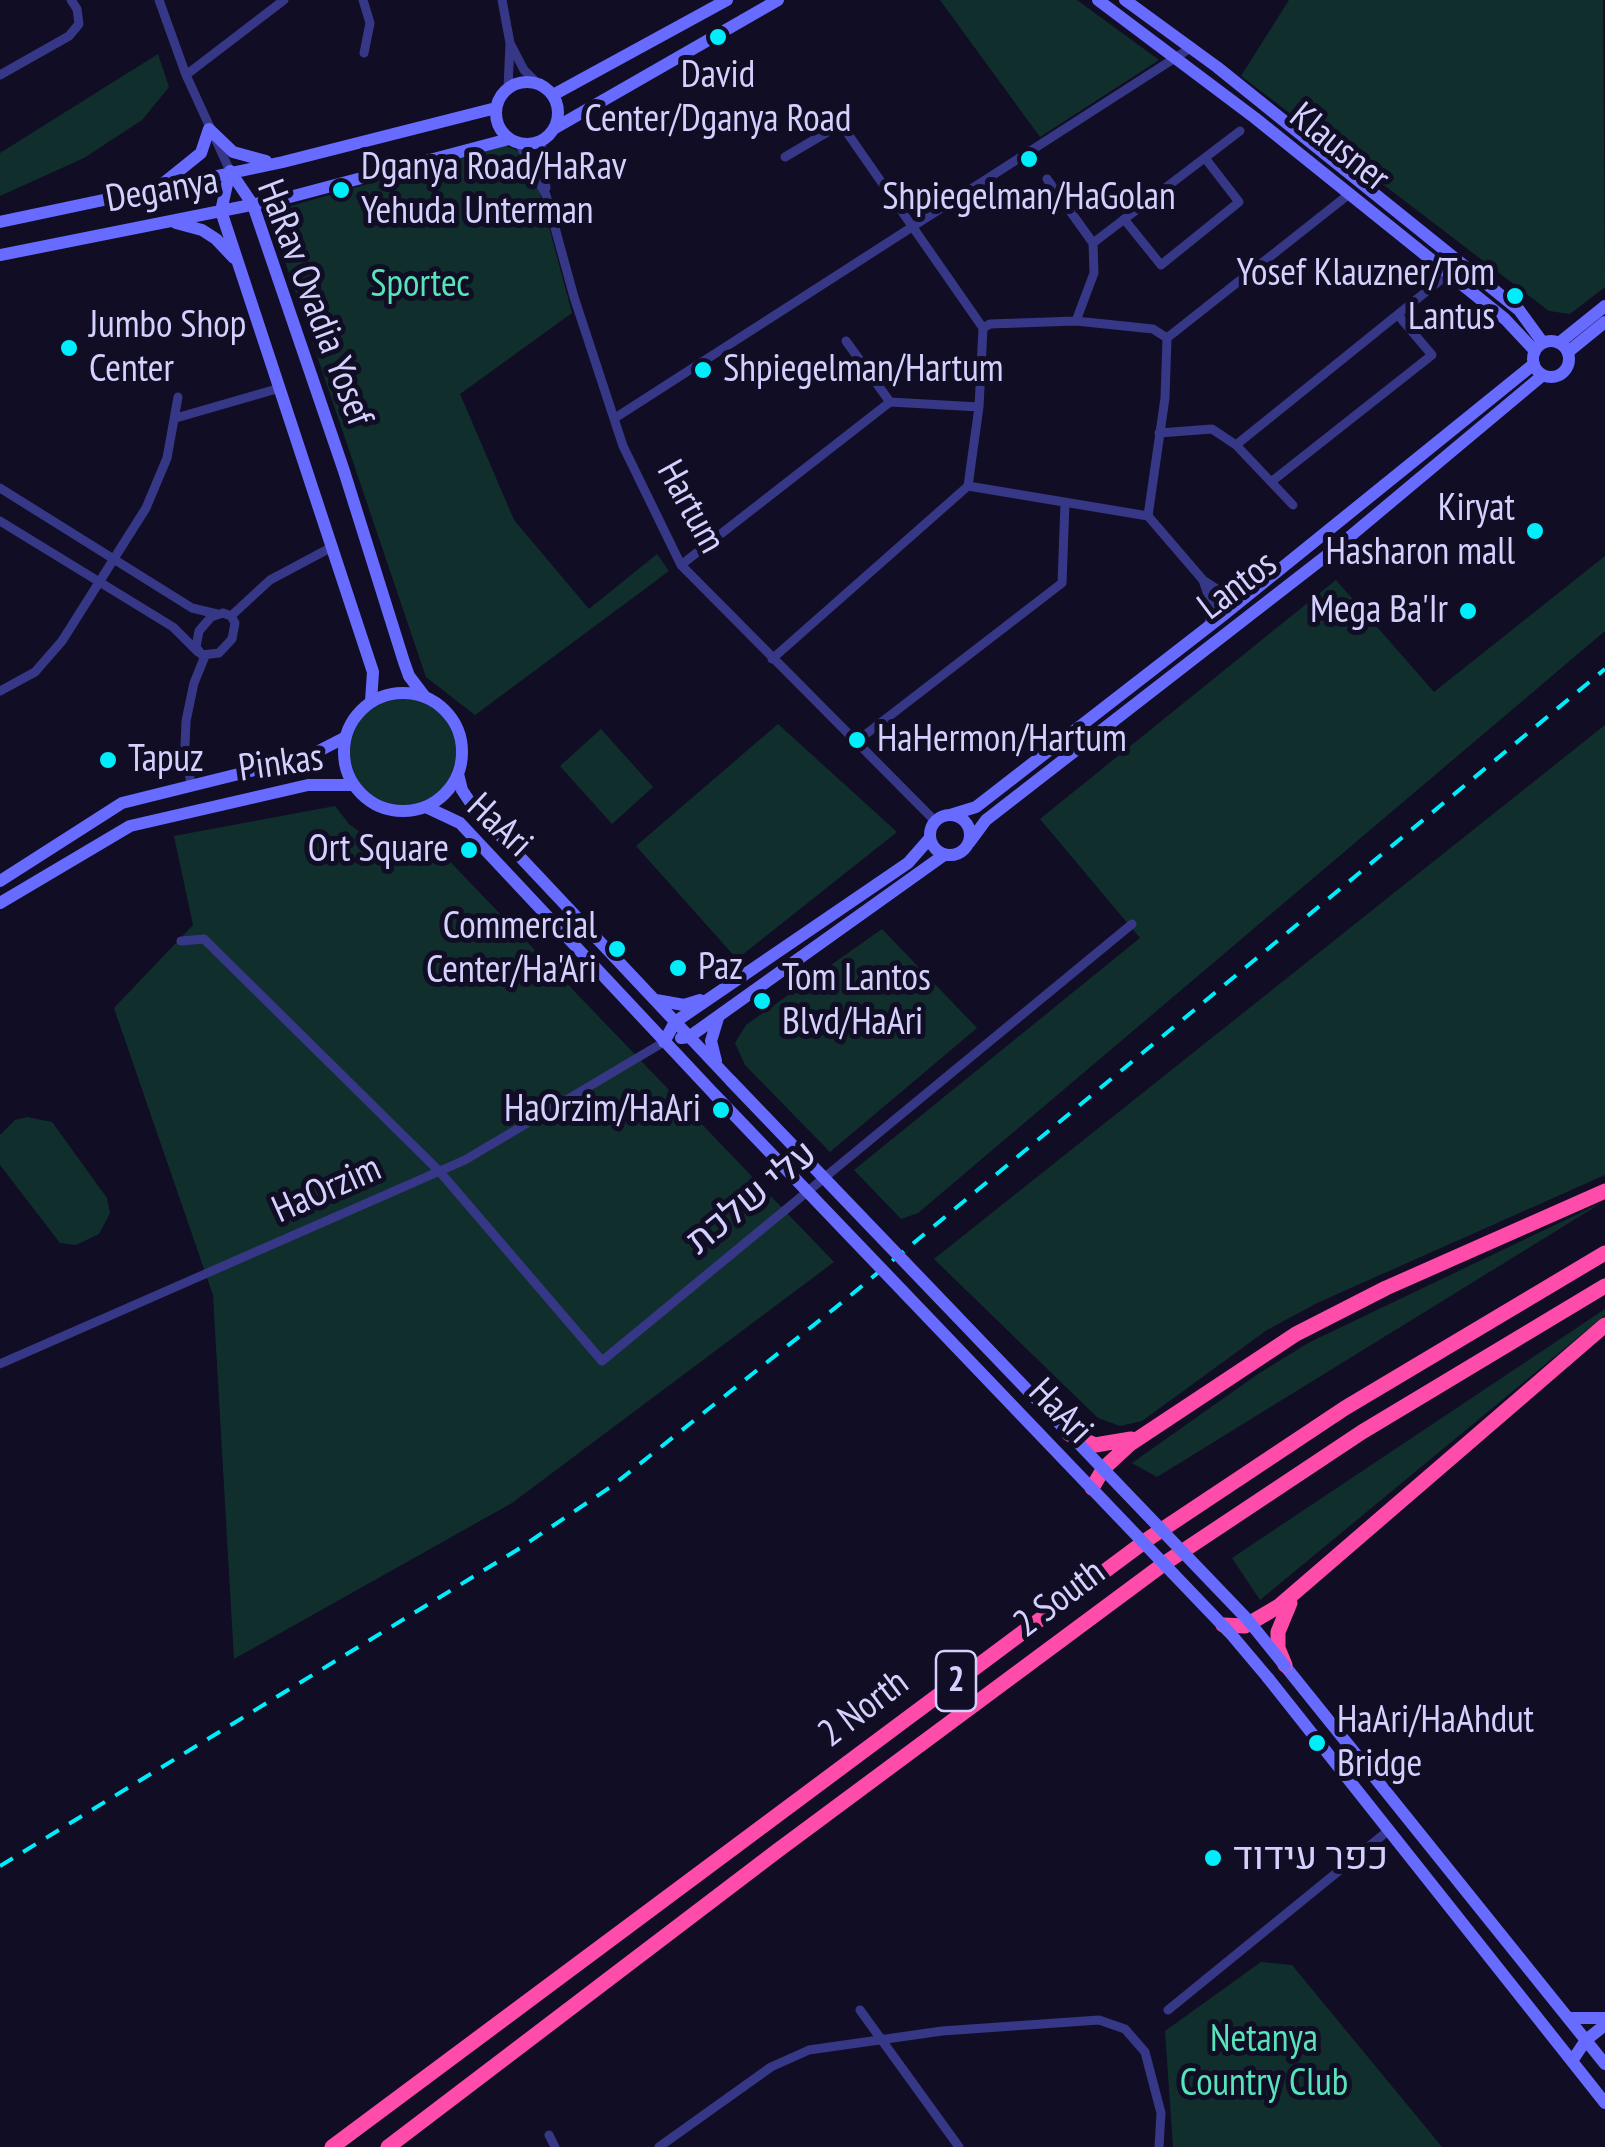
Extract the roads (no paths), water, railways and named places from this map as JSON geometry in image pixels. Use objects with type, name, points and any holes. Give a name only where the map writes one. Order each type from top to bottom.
[{"type":"highway","points":[[1092,1488],[1103,1470],[1149,1432],[1260,1355],[1322,1319],[1605,1191]]},
{"type":"highway","name":"2 North","points":[[332,2147],[1165,1528],[1346,1408],[1605,1253]]},
{"type":"highway","name":"2 South","points":[[388,2147],[1165,1562],[1346,1442],[1605,1286]]},
{"type":"highway","points":[[1223,1625],[1233,1628],[1250,1624],[1272,1612],[1605,1326]]},
{"type":"highway","points":[[1069,1434],[1104,1445],[1149,1432]]},
{"type":"highway","points":[[1285,1665],[1278,1648],[1278,1632],[1286,1609],[1307,1582]]},
{"type":"main road","points":[[552,95],[727,0]]},
{"type":"main road","points":[[555,128],[558,106],[537,83],[522,82],[508,88],[496,108],[497,122],[514,141],[541,141],[555,128],[778,0]]},
{"type":"main road","name":"Klausner","points":[[1098,0],[1176,57],[1504,319],[1538,358]]},
{"type":"main road","name":"Klausner","points":[[1125,0],[1192,47],[1519,310],[1538,358]]},
{"type":"main road","name":"Deganya","points":[[0,222],[283,162],[496,108]]},
{"type":"main road","points":[[209,129],[223,145],[246,158],[283,162]]},
{"type":"main road","points":[[157,187],[201,153],[209,129]]},
{"type":"main road","name":"Deganya","points":[[0,254],[286,198],[514,141]]},
{"type":"main road","name":"HaRav Ovadia Yosef","points":[[230,171],[253,205],[404,662],[409,676],[426,697]]},
{"type":"main road","name":"HaRav Ovadia Yosef","points":[[230,171],[221,211],[372,672],[371,701]]},
{"type":"main road","points":[[263,234],[266,215],[286,198]]},
{"type":"main road","points":[[164,221],[202,230],[216,239],[240,266]]},
{"type":"main road","points":[[1563,347],[1605,306]]},
{"type":"main road","points":[[1563,347],[1569,361],[1562,374],[1553,378],[1538,358],[1605,322]]},
{"type":"main road","name":"Lantos","points":[[950,815],[976,807],[1209,626],[1538,358]]},
{"type":"main road","name":"Lantos","points":[[970,843],[986,820],[1336,549],[1538,358]]},
{"type":"main road","points":[[398,692],[426,697],[448,713],[458,729],[462,747],[458,774],[442,797],[426,807],[390,810],[372,803],[354,785],[345,766],[344,738],[357,714],[371,701],[398,692]]},
{"type":"main road","points":[[0,881],[122,803],[307,757],[344,738]]},
{"type":"main road","name":"HaAri","points":[[458,774],[462,790],[474,808],[1250,1624],[1595,2045],[1605,2064]]},
{"type":"main road","name":"Pinkas","points":[[0,902],[130,826],[308,785],[354,785]]},
{"type":"main road","name":"HaAri","points":[[426,807],[460,823],[664,1042],[1223,1625],[1605,2103]]},
{"type":"main road","points":[[950,815],[967,824],[970,843],[962,852],[944,855],[688,1036],[664,1042],[675,1022],[908,863],[930,838],[935,822],[950,815]]},
{"type":"main road","points":[[930,838],[934,848],[944,855]]},
{"type":"main road","points":[[654,999],[664,1004],[684,1004],[712,997]]},
{"type":"main road","points":[[718,1068],[711,1032],[720,1014]]},
{"type":"main road","points":[[1569,2018],[1605,2018]]},
{"type":"main road","points":[[1572,2062],[1595,2045],[1605,2025]]},
{"type":"street","points":[[0,75],[68,36],[79,24],[78,9],[70,0]]},
{"type":"street","points":[[159,0],[186,75],[230,171]]},
{"type":"street","points":[[186,75],[284,0]]},
{"type":"street","points":[[363,0],[370,24],[364,53]]},
{"type":"street","points":[[502,0],[510,43],[508,88]]},
{"type":"street","points":[[510,43],[524,70],[537,83]]},
{"type":"street","points":[[615,418],[1192,47]]},
{"type":"street","points":[[772,659],[968,486],[984,328],[840,124],[785,157]]},
{"type":"street","points":[[1092,242],[1240,131]]},
{"type":"street","name":"Hartum","points":[[514,141],[546,195]]},
{"type":"street","name":"Hartum","points":[[541,141],[546,195],[574,297],[623,446],[681,565],[935,822]]},
{"type":"street","points":[[1124,219],[1160,265],[1239,202],[1206,158]]},
{"type":"street","points":[[1047,179],[1092,242],[1094,273],[1076,321]]},
{"type":"street","points":[[1148,516],[1165,398],[1167,338],[1348,195]]},
{"type":"street","points":[[1236,445],[1448,274]]},
{"type":"street","points":[[1271,482],[1432,356],[1398,315]]},
{"type":"street","points":[[984,328],[990,324],[1076,321],[1153,329],[1167,338]]},
{"type":"street","points":[[846,340],[890,402]]},
{"type":"street","points":[[176,418],[280,388]]},
{"type":"street","points":[[0,691],[35,672],[62,641],[156,489],[171,447],[178,396]]},
{"type":"street","points":[[681,565],[890,402],[979,407]]},
{"type":"street","points":[[1160,433],[1212,429],[1236,445],[1293,505]]},
{"type":"street","points":[[968,486],[1148,516],[1203,580],[1226,595],[1245,597]]},
{"type":"street","points":[[0,488],[192,608],[217,614],[230,616],[281,573],[332,547]]},
{"type":"street","points":[[857,741],[1062,583],[1065,504]]},
{"type":"street","points":[[0,520],[173,627],[201,654],[219,653],[230,642],[235,628],[230,616]]},
{"type":"street","points":[[1203,580],[1211,604],[1209,626]]},
{"type":"street","points":[[191,785],[186,721],[201,654],[196,641],[198,631],[217,614]]},
{"type":"street","name":"עלי שלכת","points":[[440,1172],[602,1360],[1132,924]]},
{"type":"street","points":[[180,941],[204,939],[440,1172]]},
{"type":"street","name":"HaOrzim","points":[[0,1364],[465,1160],[664,1042]]},
{"type":"street","points":[[1168,2010],[1390,1830]]},
{"type":"street","points":[[860,2010],[959,2147]]},
{"type":"street","points":[[659,2147],[783,2060],[822,2046],[1099,2020],[1112,2022],[1136,2039],[1144,2052],[1156,2091],[1162,2130],[1159,2147]]},
{"type":"street","points":[[548,2134],[554,2147]]},
{"type":"railway","points":[[0,1866],[517,1550],[612,1486],[845,1300],[1605,669]]},
{"type":"place","name":"David Center/Dganya Road","points":[[718,37]]},
{"type":"place","name":"Shpiegelman/HaGolan","points":[[1029,159]]},
{"type":"place","name":"Dganya Road/HaRav Yehuda Unterman","points":[[341,190]]},
{"type":"place","name":"Yosef Klauzner/Tom Lantus","points":[[1515,296]]},
{"type":"place","name":"Jumbo Shop Center","points":[[69,348]]},
{"type":"place","name":"Shpiegelman/Hartum","points":[[703,370]]},
{"type":"place","name":"Kiryat Hasharon mall","points":[[1535,531]]},
{"type":"place","name":"Mega Ba'Ir","points":[[1468,611]]},
{"type":"place","name":"HaHermon/Hartum","points":[[857,740]]},
{"type":"place","name":"Tapuz","points":[[108,760]]},
{"type":"place","name":"Ort Square","points":[[469,850]]},
{"type":"place","name":"Commercial Center/Ha'Ari","points":[[617,949]]},
{"type":"place","name":"Paz","points":[[678,968]]},
{"type":"place","name":"Tom Lantos Blvd/HaAri","points":[[762,1001]]},
{"type":"place","name":"HaOrzim/HaAri","points":[[721,1110]]},
{"type":"place","name":"HaAri/HaAhdut Bridge","points":[[1317,1743]]},
{"type":"place","name":"כפר עידוד","points":[[1213,1858]]},
{"type":"park label","name":"Sportec","points":[[420,285]]},
{"type":"park label","name":"Netanya Country Club","points":[[1264,2062]]}]
